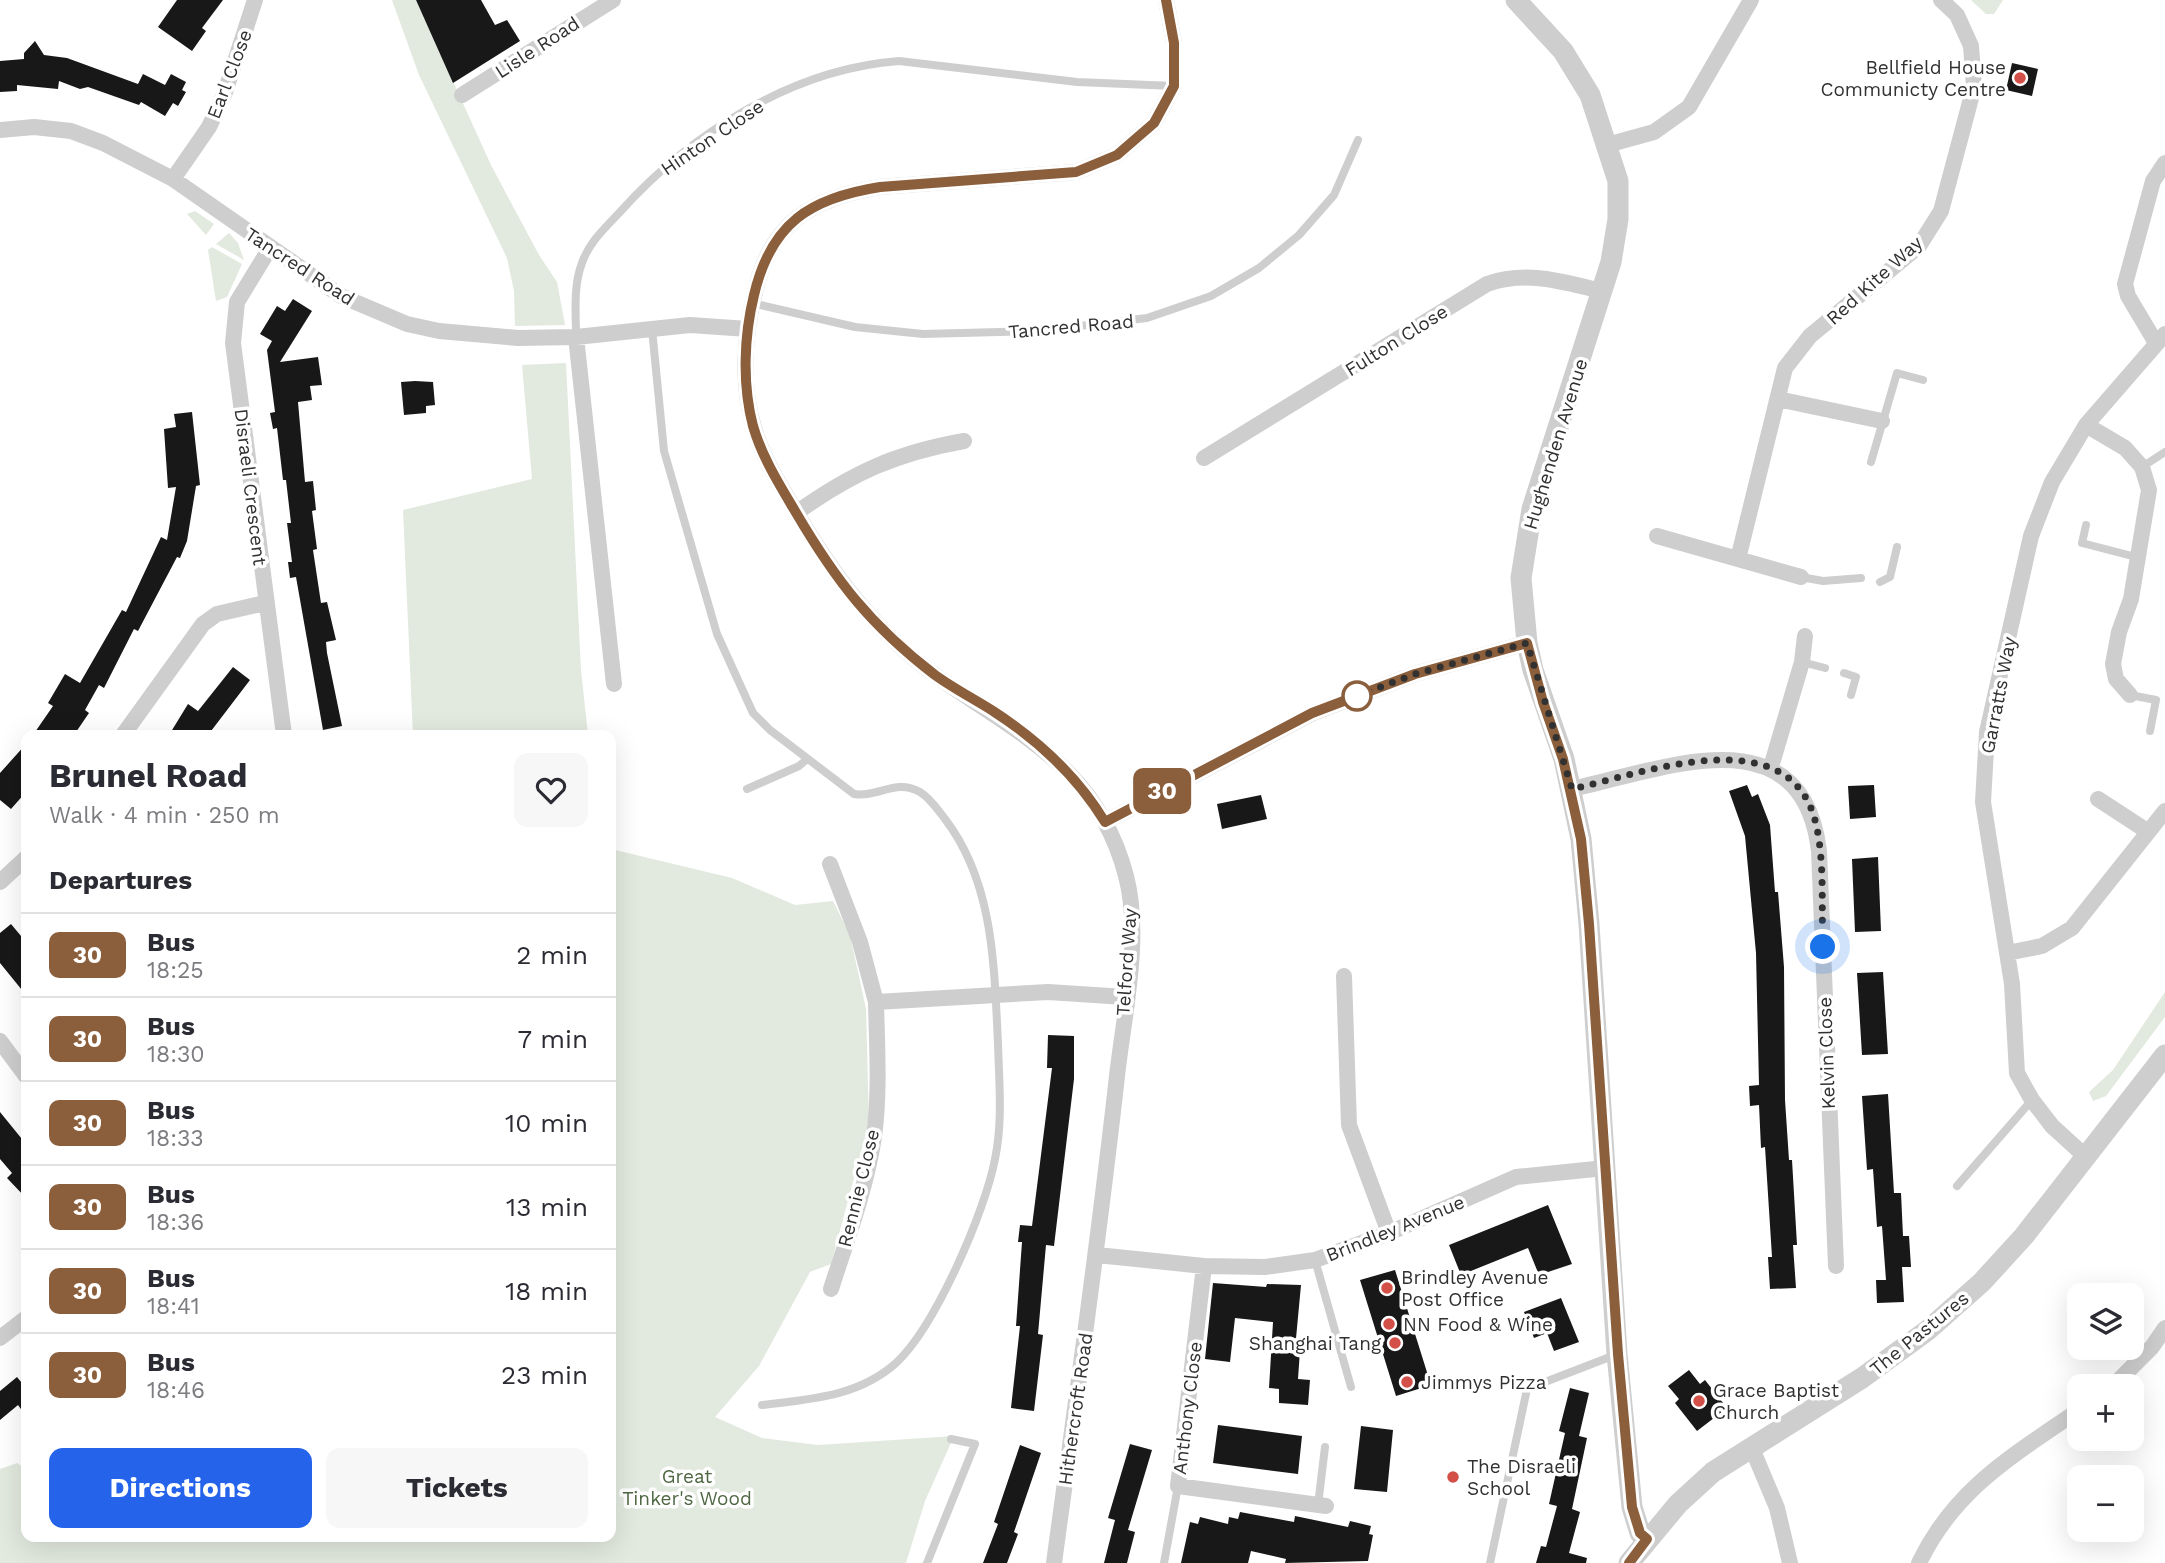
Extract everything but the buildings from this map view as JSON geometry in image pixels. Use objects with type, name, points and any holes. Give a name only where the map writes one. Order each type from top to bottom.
[{"type":"street","name":"Earl Close","points":[[173,179],[209,127],[224,95],[255,0]]},
{"type":"street","name":"Lisle Road","points":[[462,95],[613,0]]},
{"type":"street","name":"Telford Way","points":[[1097,1255],[1132,911],[1118,849],[1105,822],[1076,780],[1027,735],[937,676],[883,632],[847,593],[771,468],[753,424],[746,361],[752,303],[758,279],[775,241],[806,210],[823,200],[880,187],[1076,172],[1117,155],[1135,141],[1154,123],[1174,86],[1174,43],[1166,0]]},
{"type":"street","name":"Hughenden Avenue","points":[[1516,0],[1563,51],[1590,94],[1618,181],[1618,219],[1611,262],[1532,509],[1521,578],[1527,643],[1572,789],[1581,839],[1618,1354],[1632,1507],[1640,1533],[1647,1539]]},
{"type":"street","points":[[1607,145],[1654,132],[1689,107],[1751,0]]},
{"type":"street","name":"Red Kite Way","points":[[1738,559],[1785,368],[1810,336],[1919,246],[1941,211],[1974,86],[1971,46],[1957,15],[1941,0]]},
{"type":"street","name":"Tancred Road","points":[[0,130],[34,127],[71,131],[103,143],[173,179],[341,296],[407,324],[474,336],[576,337],[690,325],[748,329]]},
{"type":"street","points":[[2160,339],[2128,296],[2125,284],[2153,181],[2165,163]]},
{"type":"street","name":"Disraeli Crescent","points":[[270,248],[237,302],[233,343],[283,730]]},
{"type":"street","name":"Fulton Close","points":[[1204,457],[1487,284],[1508,277],[1528,276],[1602,291]]},
{"type":"street","name":"Hinton Close","points":[[576,337],[614,684]]},
{"type":"street","name":"Garratts Way","points":[[2086,1157],[2052,1126],[2032,1100],[2017,1073],[2007,953],[1983,802],[1987,732],[2031,536],[2052,482],[2085,425],[2160,339]]},
{"type":"street","points":[[1778,399],[1882,421]]},
{"type":"street","points":[[2085,425],[2125,448],[2142,467],[2149,490],[2148,510],[2136,557],[2131,599],[2113,664],[2116,679],[2130,695]]},
{"type":"street","points":[[796,513],[852,476],[877,464],[914,451],[964,441]]},
{"type":"street","points":[[1657,536],[1801,577]]},
{"type":"street","points":[[126,730],[204,624],[217,614],[265,603]]},
{"type":"street","points":[[1572,789],[1704,760],[1749,760],[1771,767],[1802,662],[1805,636]]},
{"type":"street","points":[[1105,822],[1312,713],[1415,674],[1527,643]]},
{"type":"street","name":"Kelvin Close","points":[[1771,767],[1783,774],[1808,804],[1817,833],[1836,1266]]},
{"type":"street","points":[[2098,799],[2147,831]]},
{"type":"street","points":[[2007,953],[2042,946],[2072,928],[2165,811]]},
{"type":"street","points":[[0,882],[21,863]]},
{"type":"street","name":"Rennie Close","points":[[830,864],[860,942],[876,1002],[878,1091],[873,1139],[854,1219],[831,1289]]},
{"type":"street","points":[[1343,976],[1349,1125],[1389,1233]]},
{"type":"street","points":[[876,1002],[1048,992],[1125,997]]},
{"type":"street","points":[[0,1041],[21,1069]]},
{"type":"street","name":"The Pastures","points":[[1629,1563],[1647,1539],[1713,1472],[1862,1378],[1928,1330],[1982,1282],[2024,1236],[2165,1055]]},
{"type":"street","name":"Brindley Avenue","points":[[1097,1255],[1204,1266],[1265,1267],[1315,1260],[1389,1233],[1516,1177],[1605,1168]]},
{"type":"street","name":"Hithercroft Road","points":[[1054,1563],[1097,1255]]},
{"type":"street","name":"Anthony Close","points":[[1204,1266],[1178,1486],[1322,1505]]},
{"type":"street","points":[[0,1338],[21,1322]]},
{"type":"street","points":[[2125,1374],[2152,1347],[2165,1328]]},
{"type":"street","points":[[1919,1563],[1942,1524],[1978,1482],[2023,1445],[2067,1418]]},
{"type":"street","points":[[1751,1446],[1777,1508],[1790,1563]]},
{"type":"lane","name":"Hinton Close","points":[[576,337],[576,297],[581,263],[592,242],[648,180],[692,146],[754,106],[798,85],[871,63],[899,61],[1077,82],[1174,86]]},
{"type":"lane","name":"Tancred Road","points":[[752,303],[855,327],[923,334],[1037,331],[1147,318],[1211,296],[1259,268],[1299,234],[1334,195],[1358,140]]},
{"type":"lane","points":[[652,328],[664,451],[717,634],[753,713],[806,760],[854,794],[861,796],[900,785],[924,794],[964,850],[981,895],[991,941],[1000,1106],[995,1162],[975,1219],[929,1319],[906,1353],[859,1388],[817,1398],[762,1405]]},
{"type":"lane","points":[[1871,462],[1897,373],[1923,380]]},
{"type":"lane","points":[[2142,467],[2165,452]]},
{"type":"lane","points":[[2086,525],[2082,543],[2136,557]]},
{"type":"lane","points":[[1880,582],[1890,577],[1897,547]]},
{"type":"lane","points":[[1801,577],[1823,581],[1861,578]]},
{"type":"lane","points":[[1802,662],[1825,668]]},
{"type":"lane","points":[[1844,673],[1856,677],[1851,695]]},
{"type":"lane","points":[[2130,695],[2156,701],[2150,731]]},
{"type":"lane","points":[[747,789],[799,766],[806,760]]},
{"type":"lane","points":[[1957,1186],[2032,1100]]},
{"type":"lane","points":[[1315,1260],[1351,1388]]},
{"type":"lane","points":[[1490,1563],[1527,1389],[1618,1354]]},
{"type":"lane","points":[[928,1563],[975,1444],[951,1439]]},
{"type":"lane","points":[[1322,1505],[1325,1447]]},
{"type":"lane","points":[[1164,1563],[1178,1486]]},
{"type":"green space","points":[[392,0],[416,0],[491,165],[539,255],[557,282],[565,325],[515,326],[514,291],[507,258],[419,75]]},
{"type":"green space","points":[[1971,0],[2003,0],[1994,14],[1986,14]]},
{"type":"green space","points":[[195,211],[214,224],[206,235],[187,214]]},
{"type":"green space","points":[[229,233],[238,243],[244,260],[216,244]]},
{"type":"green space","points":[[212,247],[242,264],[227,297],[216,301],[208,250]]},
{"type":"green space","points":[[566,363],[581,670],[587,730],[413,730],[403,510],[532,479],[522,365]]},
{"type":"green space","name":"Great Tinker's Wood","points":[[616,850],[732,878],[795,905],[833,901],[850,935],[866,1009],[869,1122],[831,1264],[810,1272],[759,1366],[715,1417],[762,1438],[818,1445],[954,1436],[925,1501],[906,1563],[0,1563],[0,1469],[17,1463],[21,1466],[21,1542],[616,1542]]},
{"type":"green space","points":[[2165,992],[2165,1017],[2106,1096],[2093,1101],[2089,1092],[2113,1070]]},
{"type":"bus line","name":"30","points":[[1166,0],[1174,43],[1174,86],[1154,123],[1117,155],[1076,172],[1027,178],[880,187],[848,192],[823,200],[787,226],[775,241],[765,261],[752,303],[746,361],[753,424],[761,449],[786,496],[823,558],[864,614],[937,676],[1027,735],[1054,758],[1076,780],[1105,822],[1312,713],[1415,674],[1527,643],[1533,670],[1572,789],[1581,839],[1618,1354],[1632,1507],[1640,1533],[1647,1539],[1629,1563]]},
{"type":"place","name":"Bellfield House Communicty Centre","points":[[2020,78]]},
{"type":"place","name":"Brindley Avenue Post Office","points":[[1387,1288]]},
{"type":"place","name":"NN Food & Wine","points":[[1389,1324]]},
{"type":"place","name":"Shanghai Tang","points":[[1395,1343]]},
{"type":"place","name":"Jimmys Pizza","points":[[1407,1382]]},
{"type":"place","name":"Grace Baptist Church","points":[[1699,1401]]},
{"type":"place","name":"The Disraeli School","points":[[1453,1477]]},
{"type":"route","points":[[1357,696],[1415,674],[1527,643],[1533,670],[1572,789],[1704,760],[1749,760],[1771,767],[1783,774],[1797,789],[1808,804],[1816,823],[1823,947]]}]
